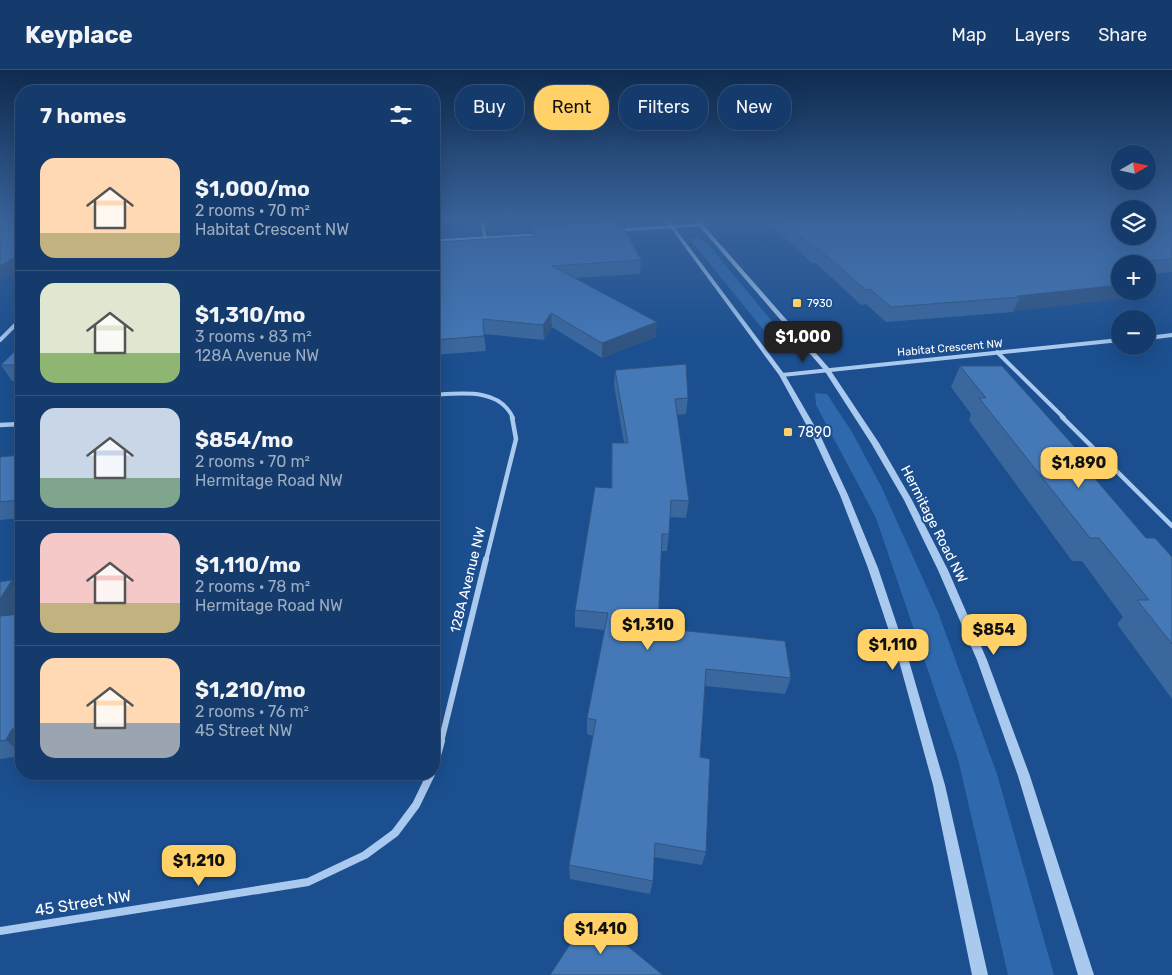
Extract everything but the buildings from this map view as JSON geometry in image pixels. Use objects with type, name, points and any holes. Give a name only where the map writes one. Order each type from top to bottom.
[{"type":"street","points":[[698,262],[782,375],[816,437],[844,495],[873,568],[904,661],[939,785],[980,975]]},
{"type":"street","name":"Hermitage Road NW","points":[[732,262],[827,370],[875,443],[908,500],[943,570],[982,660],[1024,776],[1086,975]]},
{"type":"street","points":[[0,340],[15,325]]},
{"type":"street","points":[[1156,337],[1172,335]]},
{"type":"street","name":"Habitat Crescent NW","points":[[782,375],[1111,341]]},
{"type":"street","points":[[997,352],[1172,526]]},
{"type":"street","name":"128A Avenue NW","points":[[440,394],[473,393],[489,396],[502,402],[511,412],[517,425],[516,439],[440,747]]},
{"type":"street","points":[[0,425],[15,424]]},
{"type":"street","name":"45 Street NW","points":[[0,931],[308,882],[352,861],[395,832],[415,807],[428,780]]},
{"type":"shaded area","points":[[709,262],[723,262],[795,349],[785,350],[774,343]]},
{"type":"shaded area","points":[[815,393],[827,394],[852,432],[881,486],[938,612],[997,774],[1054,975],[1008,975],[958,759],[876,518],[816,405]]},
{"type":"place","name":"7930","points":[[797,303]]},
{"type":"place","name":"7890","points":[[788,432]]}]
